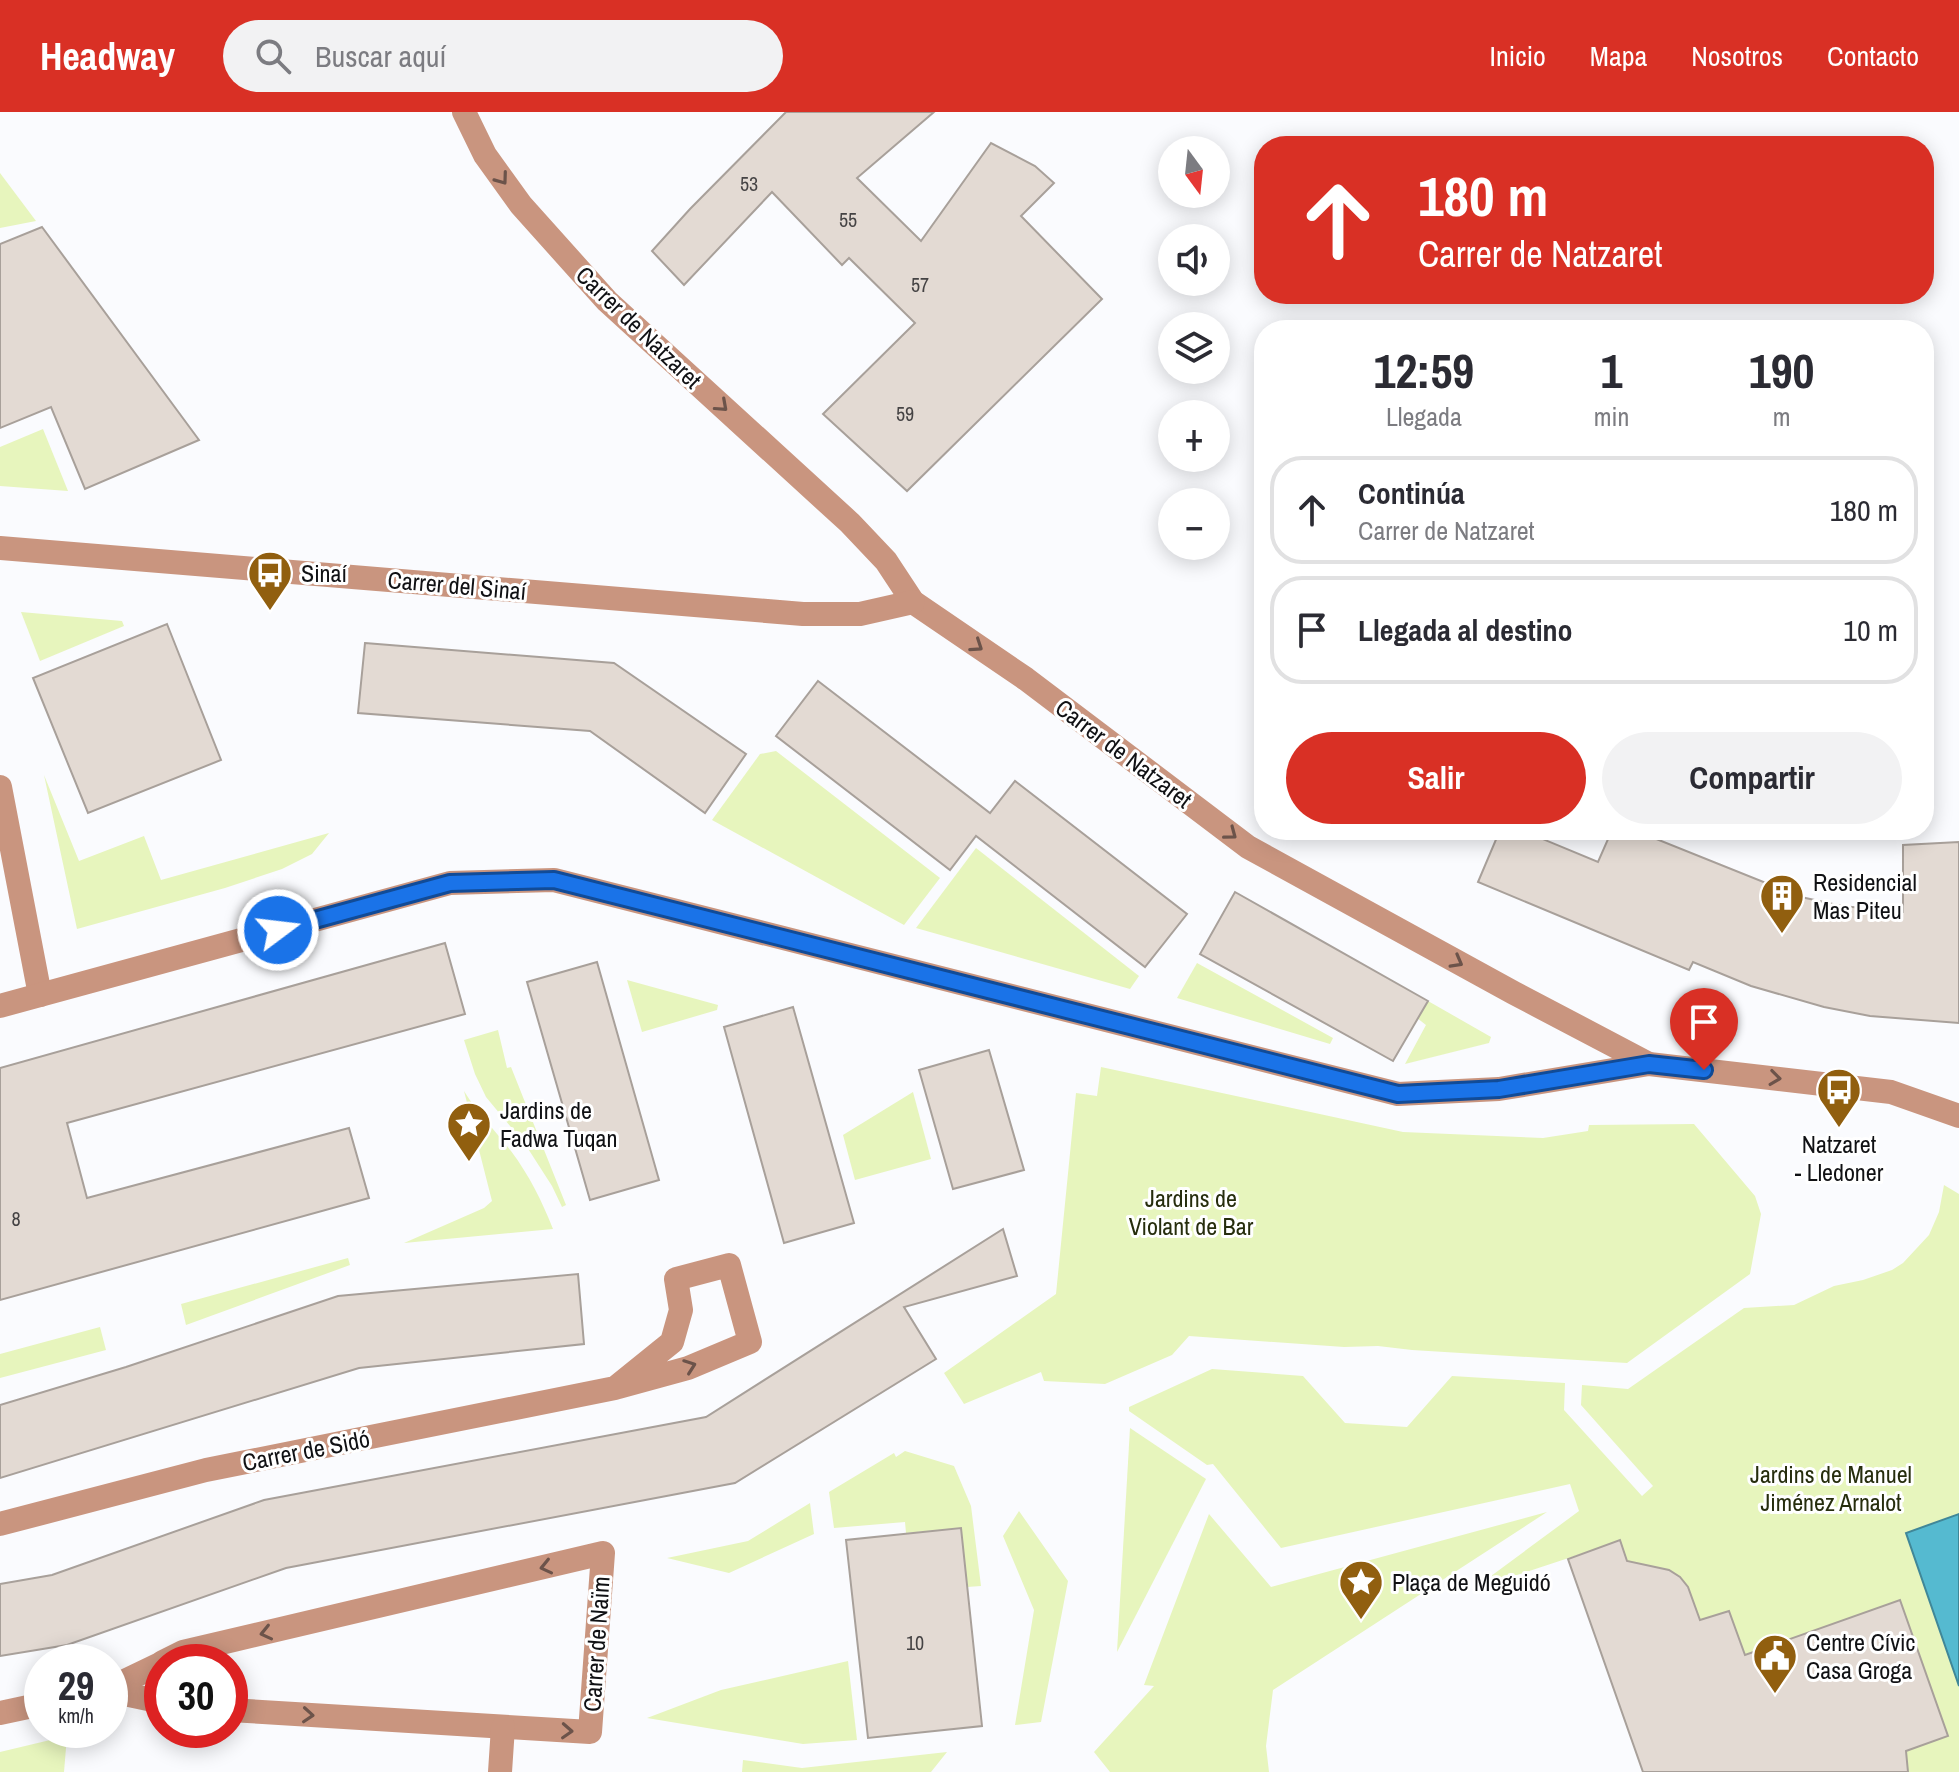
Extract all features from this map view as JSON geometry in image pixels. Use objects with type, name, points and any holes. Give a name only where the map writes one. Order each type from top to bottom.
[{"type":"street","name":"Carrer de Natzaret","points":[[464,112],[485,155],[521,205],[607,301],[850,523],[886,561],[913,602],[1026,679],[1248,847],[1649,1064],[1891,1092],[1959,1116]]},
{"type":"street","name":"Carrer del Sinaí","points":[[0,548],[803,614],[860,614],[913,602]]},
{"type":"street","points":[[0,787],[40,995]]},
{"type":"street","points":[[0,1006],[450,883],[554,880],[1398,1094],[1499,1089],[1649,1064]]},
{"type":"street","name":"Carrer de Sidó","points":[[0,1524],[206,1470],[615,1388],[688,1368],[750,1342],[729,1265],[676,1279],[681,1310],[672,1342],[615,1388]]},
{"type":"street","name":"Carrer de Naïm","points":[[217,1644],[603,1553],[590,1732],[248,1711]]},
{"type":"street","points":[[0,1713],[24,1708]]},
{"type":"street","points":[[500,1772],[503,1727]]},
{"type":"green space","points":[[0,173],[36,221],[0,228]]},
{"type":"green space","points":[[43,429],[68,491],[0,486],[0,447]]},
{"type":"green space","points":[[21,612],[122,621],[124,626],[40,661]]},
{"type":"green space","points":[[776,751],[940,878],[904,925],[712,820],[760,754]]},
{"type":"green space","points":[[44,775],[79,861],[144,836],[161,880],[329,833],[312,854],[282,869],[77,929]]},
{"type":"green space","points":[[976,848],[1139,976],[1130,989],[916,928]]},
{"type":"green space","points":[[1197,963],[1333,1038],[1330,1044],[1177,998]]},
{"type":"green space","points":[[627,980],[718,1005],[717,1010],[642,1032]]},
{"type":"green space","points":[[1428,1001],[1491,1037],[1489,1043],[1405,1064],[1426,1025],[1417,1018]]},
{"type":"green space","points":[[498,1030],[507,1068],[511,1067],[566,1205],[562,1207],[525,1144],[486,1097],[475,1074],[464,1040]]},
{"type":"green space","name":"Jardins de Violant de Bar","points":[[1101,1067],[1403,1132],[1543,1138],[1588,1131],[1589,1125],[1694,1124],[1755,1196],[1761,1214],[1750,1274],[1627,1363],[1189,1336],[1172,1355],[1105,1384],[1044,1381],[1041,1372],[964,1404],[944,1373],[1056,1294],[1076,1093],[1097,1096]]},
{"type":"green space","points":[[464,1091],[524,1169],[553,1229],[404,1243],[484,1208],[492,1201]]},
{"type":"green space","points":[[913,1092],[931,1159],[855,1180],[843,1135]]},
{"type":"green space","name":"Jardins de Manuel Jiménez Arnalot","points":[[1944,1185],[1959,1194],[1959,1772],[1908,1772],[1906,1751],[1948,1735],[1900,1600],[1745,1655],[1729,1611],[1700,1620],[1632,1576],[1620,1541],[1472,1590],[1579,1511],[1570,1484],[1281,1548],[1213,1464],[1207,1465],[1129,1411],[1129,1407],[1212,1369],[1303,1376],[1345,1423],[1407,1427],[1452,1376],[1565,1383],[1564,1410],[1642,1496],[1653,1486],[1581,1405],[1582,1385],[1628,1389],[1744,1308],[1794,1305],[1834,1286],[1892,1270],[1903,1263],[1929,1235],[1939,1212]]},
{"type":"green space","points":[[348,1258],[350,1265],[186,1325],[181,1304]]},
{"type":"green space","points":[[100,1327],[106,1350],[0,1378],[0,1354]]},
{"type":"green space","points":[[1130,1428],[1206,1479],[1117,1652]]},
{"type":"green space","points":[[905,1451],[954,1466],[971,1506],[981,1586],[967,1587],[961,1528],[906,1533],[905,1522],[834,1528],[829,1492],[894,1453],[896,1457]]},
{"type":"green space","points":[[810,1503],[814,1534],[729,1573],[667,1558],[748,1541]]},
{"type":"green space","points":[[1019,1511],[1068,1581],[1041,1722],[1015,1725],[1034,1610],[1003,1536]]},
{"type":"green space","points":[[1547,1512],[1273,1690],[1266,1746],[1269,1772],[1110,1772],[1094,1752],[1154,1686],[1144,1685],[1209,1514],[1271,1587]]},
{"type":"green space","points":[[848,1661],[857,1740],[803,1744],[647,1718],[721,1690]]},
{"type":"green space","points":[[24,1746],[66,1748],[64,1772],[0,1772],[0,1752]]},
{"type":"green space","points":[[947,1752],[931,1772],[742,1772],[743,1760],[802,1768]]},
{"type":"water","points":[[1959,1514],[1959,1686],[1906,1533]]},
{"type":"building","points":[[786,112],[934,112],[857,178],[921,241],[991,143],[1035,166],[1054,183],[1021,216],[1102,299],[907,491],[823,414],[915,323],[849,258],[842,265],[772,192],[684,285],[652,251]]},
{"type":"building","points":[[42,227],[199,440],[85,489],[51,407],[0,428],[0,244]]},
{"type":"building","points":[[167,624],[221,760],[88,813],[33,678]]},
{"type":"building","points":[[365,643],[614,663],[746,754],[705,813],[590,731],[358,713]]},
{"type":"building","points":[[818,681],[990,813],[1015,781],[1187,914],[1145,967],[976,836],[950,870],[776,736]]},
{"type":"building","name":"Residencial Mas Piteu","points":[[1496,840],[1545,840],[1598,862],[1608,840],[1659,840],[1801,897],[1842,906],[1903,912],[1903,845],[1959,842],[1959,1023],[1870,1016],[1824,1007],[1751,986],[1693,962],[1689,970],[1478,882]]},
{"type":"building","points":[[1235,892],[1428,1001],[1393,1061],[1200,954]]},
{"type":"building","points":[[445,943],[465,1014],[67,1123],[87,1198],[349,1128],[369,1198],[0,1300],[0,1068]]},
{"type":"building","points":[[597,962],[659,1180],[590,1200],[527,982]]},
{"type":"building","points":[[793,1007],[854,1223],[784,1243],[724,1027]]},
{"type":"building","points":[[989,1050],[1024,1170],[953,1189],[919,1070]]},
{"type":"building","points":[[1003,1229],[1017,1276],[904,1307],[936,1359],[735,1483],[286,1568],[70,1644],[24,1644],[24,1652],[0,1656],[0,1584],[52,1575],[264,1500],[706,1417]]},
{"type":"building","points":[[578,1274],[584,1344],[359,1368],[0,1478],[0,1405],[126,1367],[338,1296]]},
{"type":"building","points":[[961,1528],[982,1726],[868,1738],[846,1540]]},
{"type":"building","name":"Centre Cívic Casa Groga","points":[[1620,1540],[1627,1561],[1669,1570],[1680,1577],[1688,1587],[1700,1620],[1729,1611],[1745,1655],[1900,1600],[1948,1736],[1906,1751],[1908,1772],[1643,1772],[1568,1559]]},
{"type":"place","name":"Sinaí","points":[[270,612]]},
{"type":"place","name":"Residencial Mas Piteu","points":[[1782,935]]},
{"type":"place","name":"Natzaret - Lledoner","points":[[1839,1129]]},
{"type":"place","name":"Jardins de Fadwa Tuqan","points":[[469,1163]]},
{"type":"place","name":"Plaça de Meguidó","points":[[1361,1621]]},
{"type":"place","name":"Centre Cívic Casa Groga","points":[[1775,1695]]},
{"type":"route","points":[[278,930],[450,883],[554,880],[1398,1094],[1499,1089],[1649,1064],[1704,1070]]}]
